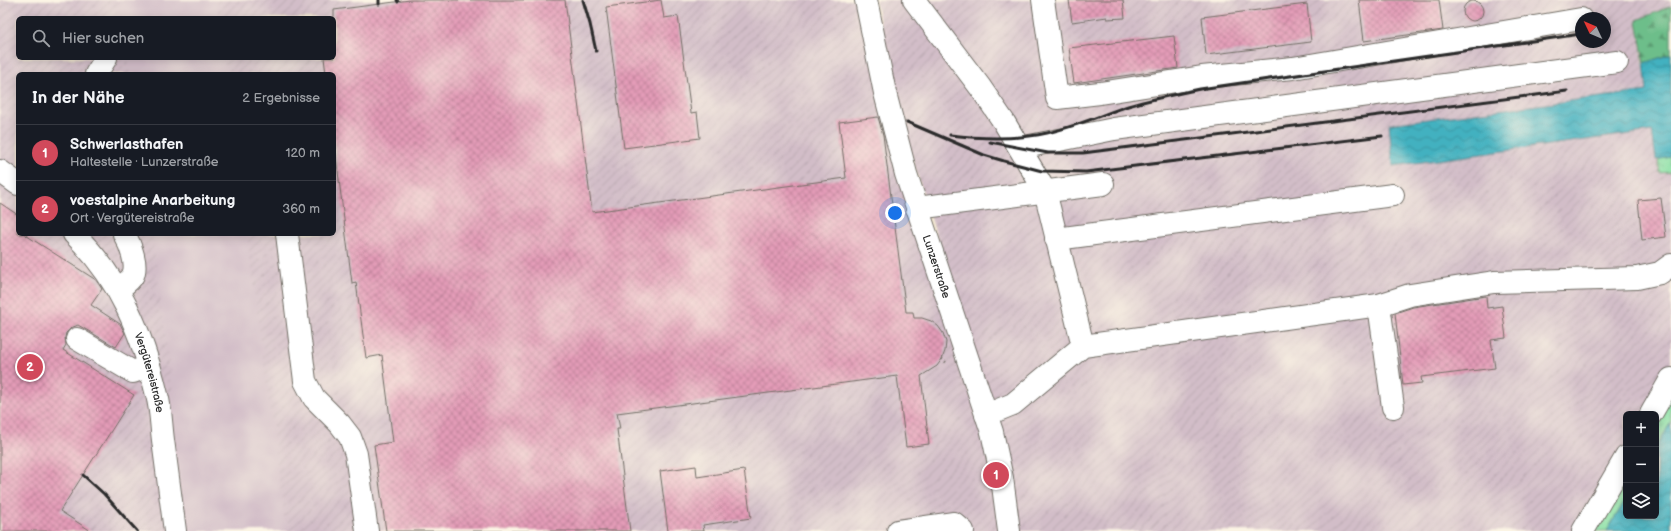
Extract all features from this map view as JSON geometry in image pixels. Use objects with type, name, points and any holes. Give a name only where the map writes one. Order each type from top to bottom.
[{"type":"street","name":"Lunzerstraße","points":[[866,0],[885,93],[906,174],[992,432],[1002,478],[1009,531]]},
{"type":"street","points":[[914,0],[980,87],[1020,148],[1045,191],[1083,346]]},
{"type":"street","points":[[1043,0],[1057,98],[1100,93],[1202,77],[1293,68],[1575,20]]},
{"type":"street","points":[[97,72],[105,60]]},
{"type":"street","points":[[1020,148],[1114,129],[1617,62]]},
{"type":"street","points":[[0,171],[16,183]]},
{"type":"street","points":[[917,208],[1103,184]]},
{"type":"street","points":[[1056,239],[1394,195]]},
{"type":"street","name":"Vergütereistraße","points":[[76,236],[101,265],[117,289],[133,318],[157,396],[175,531]]},
{"type":"street","points":[[117,289],[133,276],[133,255],[125,236]]},
{"type":"street","points":[[287,236],[305,381],[314,398],[340,424],[350,437],[356,454],[367,531]]},
{"type":"street","points":[[986,414],[1014,404],[1083,346],[1379,305],[1410,294],[1494,282],[1637,278],[1660,273],[1671,265]]},
{"type":"street","points":[[1379,305],[1393,407]]},
{"type":"street","points":[[77,339],[133,372],[149,366]]},
{"type":"street","points":[[1653,411],[1671,379]]},
{"type":"street","points":[[1583,531],[1623,462]]},
{"type":"street","points":[[898,531],[954,524],[963,531]]},
{"type":"shaded area","points":[[0,0],[855,0],[993,470],[1000,531],[0,531]]},
{"type":"shaded area","points":[[118,0],[216,0],[219,16],[121,16]]},
{"type":"shaded area","points":[[875,0],[1671,0],[1671,6],[1637,20],[1647,91],[1389,124],[1394,166],[1652,131],[1656,159],[1658,159],[1660,173],[1671,172],[1671,370],[1647,411],[1623,411],[1623,452],[1577,531],[1018,531],[933,225],[904,132]]},
{"type":"shaded area","points":[[128,60],[224,60],[226,72],[130,72]]},
{"type":"shaded area","points":[[152,236],[247,236],[286,531],[179,531],[164,395],[173,394]]},
{"type":"green space","points":[[1671,6],[1671,54],[1644,63],[1637,20]]},
{"type":"green space","points":[[1671,157],[1671,172],[1660,173],[1658,159]]},
{"type":"green space","points":[[1671,385],[1671,422],[1659,443],[1659,411],[1658,411]]},
{"type":"green space","points":[[1623,468],[1623,504],[1607,531],[1587,531]]},
{"type":"water","points":[[1671,54],[1671,157],[1656,160],[1652,131],[1393,166],[1389,124],[1647,91],[1644,63]]},
{"type":"water","points":[[1671,422],[1671,531],[1607,531],[1623,504],[1623,519],[1659,519],[1659,443]]},
{"type":"building","points":[[410,0],[565,0],[592,212],[846,178],[839,122],[878,117],[883,135],[906,312],[913,312],[914,318],[922,318],[931,321],[938,326],[943,333],[946,342],[942,359],[937,366],[921,376],[929,444],[906,447],[897,376],[617,413],[620,429],[617,429],[630,531],[386,531],[374,445],[393,442],[382,355],[366,358],[356,282],[352,283],[336,156],[336,72],[326,72],[324,60],[336,60],[336,16],[334,16],[334,10]]},
{"type":"building","points":[[661,0],[664,18],[678,16],[691,113],[697,112],[700,138],[624,148],[606,7]]},
{"type":"building","points":[[1069,0],[1123,0],[1125,18],[1107,19],[1107,17],[1072,22]]},
{"type":"building","points":[[1359,0],[1439,0],[1443,30],[1364,41]]},
{"type":"building","points":[[1469,1],[1477,1],[1483,7],[1483,15],[1477,21],[1469,21],[1463,15],[1463,7]]},
{"type":"building","points":[[1307,4],[1311,42],[1206,55],[1202,17]]},
{"type":"building","points":[[1174,36],[1178,68],[1074,83],[1069,48]]},
{"type":"building","points":[[1661,198],[1666,237],[1642,240],[1638,200]]},
{"type":"building","points":[[0,203],[16,214],[16,236],[27,236],[96,280],[102,289],[91,305],[120,324],[125,333],[116,347],[78,325],[71,328],[66,333],[66,345],[63,350],[134,395],[60,511],[91,531],[0,531]]},
{"type":"building","points":[[1486,296],[1487,308],[1502,306],[1506,338],[1491,340],[1495,368],[1421,377],[1422,383],[1403,385],[1395,313],[1413,307]]},
{"type":"building","points":[[696,466],[697,477],[744,470],[751,518],[703,525],[704,531],[668,531],[660,471]]},
{"type":"railway","points":[[583,0],[596,51]]},
{"type":"railway","points":[[950,135],[998,138],[1023,137],[1068,128],[1137,103],[1200,89],[1575,35]]},
{"type":"railway","points":[[990,142],[1048,153],[1083,153],[1567,91]]},
{"type":"railway","points":[[907,122],[984,155],[1042,171],[1086,172],[1382,136]]},
{"type":"railway","points":[[83,475],[104,494],[137,531]]},
{"type":"place","name":"voestalpine Anarbeitung","points":[[30,367]]},
{"type":"place","name":"Schwerlasthafen","points":[[996,475]]}]
